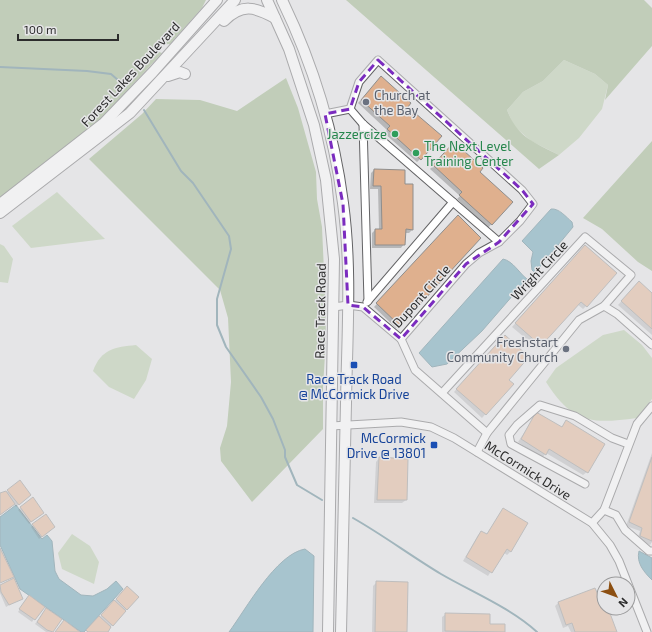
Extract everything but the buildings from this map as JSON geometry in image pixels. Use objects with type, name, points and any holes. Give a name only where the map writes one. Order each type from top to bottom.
[{"type":"main road","name":"Forest Lakes Boulevard","points":[[0,204],[104,123],[164,52],[177,44],[210,5],[217,0]]},
{"type":"main road","name":"Forest Lakes Boulevard","points":[[123,118],[183,58],[235,0]]},
{"type":"main road","name":"Race Track Road","points":[[267,0],[302,86],[321,158],[326,180],[334,259],[328,632]]},
{"type":"main road","name":"Race Track Road","points":[[282,0],[305,52],[325,114],[338,167],[343,204],[348,305],[342,632]]},
{"type":"main road","points":[[183,58],[199,47],[235,12],[255,9],[275,18]]},
{"type":"main road","points":[[0,213],[123,118],[133,102],[165,66],[164,52]]},
{"type":"main road","points":[[164,78],[175,73],[185,74]]},
{"type":"street","name":"Dupont Circle","points":[[350,109],[359,82],[378,60],[522,190],[533,204],[520,222],[499,242],[479,253],[466,264],[401,339],[365,304]]},
{"type":"street","points":[[325,114],[350,109],[363,124],[499,242]]},
{"type":"street","points":[[363,124],[365,304]]},
{"type":"street","points":[[334,307],[365,304],[453,202]]},
{"type":"street","name":"Wright Circle","points":[[442,393],[585,237],[631,275],[604,306],[579,320],[487,433],[477,452]]},
{"type":"street","points":[[604,306],[616,314],[652,345]]},
{"type":"street","points":[[401,339],[414,370],[487,433]]},
{"type":"street","points":[[585,484],[511,444],[509,435],[517,425],[540,405],[575,416],[612,438],[628,444]]},
{"type":"street","points":[[592,523],[604,510],[628,444],[637,424],[652,406]]},
{"type":"street","name":"McCormick Drive","points":[[332,426],[401,422],[417,423],[431,427],[454,438],[592,523],[610,546],[619,561],[647,632]]},
{"type":"street","points":[[604,510],[616,515],[625,530],[652,552]]},
{"type":"highlighted area","points":[[378,60],[522,190],[533,204],[499,242],[466,264],[401,339],[363,307],[348,305],[343,204],[325,114],[350,109],[359,82]]},
{"type":"green space","points":[[0,0],[206,0],[202,8],[170,44],[158,45],[159,52],[162,53],[89,132],[0,199]]},
{"type":"green space","points":[[346,0],[644,0],[652,8],[652,46],[605,100],[608,85],[595,74],[564,60],[543,81],[523,92],[507,110],[511,119],[516,127],[528,138],[559,155],[539,169]]},
{"type":"green space","points":[[564,60],[595,74],[608,85],[602,109],[579,138],[559,155],[531,141],[514,126],[507,110],[523,92],[543,81]]},
{"type":"green space","points":[[286,78],[298,108],[316,172],[317,199],[322,227],[326,338],[323,387],[323,429],[252,502],[221,461],[220,448],[227,426],[231,382],[228,318],[220,290],[89,159],[142,114],[156,99],[200,100],[237,111]]},
{"type":"green space","points":[[652,141],[652,271],[638,262],[602,229],[583,218]]},
{"type":"green space","points":[[57,192],[105,239],[31,248],[12,226]]},
{"type":"green space","points":[[0,244],[4,246],[13,259],[8,283],[0,282]]},
{"type":"green space","points":[[624,330],[642,345],[652,358],[652,399],[637,418],[607,421],[584,418],[565,406],[546,382],[556,368],[603,335]]},
{"type":"green space","points":[[136,345],[152,359],[146,380],[134,399],[109,387],[93,371],[100,358],[110,350]]},
{"type":"green space","points":[[72,534],[90,546],[99,562],[94,584],[62,569],[58,553]]},
{"type":"water","points":[[551,209],[562,213],[572,222],[573,227],[535,273],[532,270],[531,261],[533,252],[522,241]]},
{"type":"water","points":[[503,259],[507,260],[513,265],[527,279],[482,331],[447,364],[432,367],[419,353]]},
{"type":"water","points":[[16,505],[42,539],[47,535],[52,541],[55,571],[59,579],[81,595],[93,596],[107,589],[116,581],[123,589],[84,632],[81,632],[20,589],[0,545],[0,517]]},
{"type":"water","points":[[305,549],[314,556],[313,632],[229,632],[262,584],[273,571],[294,553]]},
{"type":"water","points":[[639,551],[652,558],[652,580],[640,563],[638,555]]},
{"type":"waterway","points":[[0,67],[87,71],[111,74],[126,87]]},
{"type":"waterway","points":[[144,110],[181,171],[193,183],[229,236],[231,249],[217,299],[217,325],[226,347],[261,397],[273,419],[285,450],[285,457],[297,485],[322,500]]},
{"type":"waterway","points":[[353,518],[441,574],[515,615],[537,632]]},
{"type":"place","name":"Church at the Bay","points":[[366,102]]},
{"type":"place","name":"Jazzercize","points":[[395,134]]},
{"type":"place","name":"The Next Level Training Center","points":[[416,153]]},
{"type":"place","name":"Freshstart Community Church","points":[[566,349]]},
{"type":"place","name":"Race Track Road @ McCormick Drive","points":[[354,365]]},
{"type":"place","name":"McCormick Drive @ 13801","points":[[434,445]]}]
